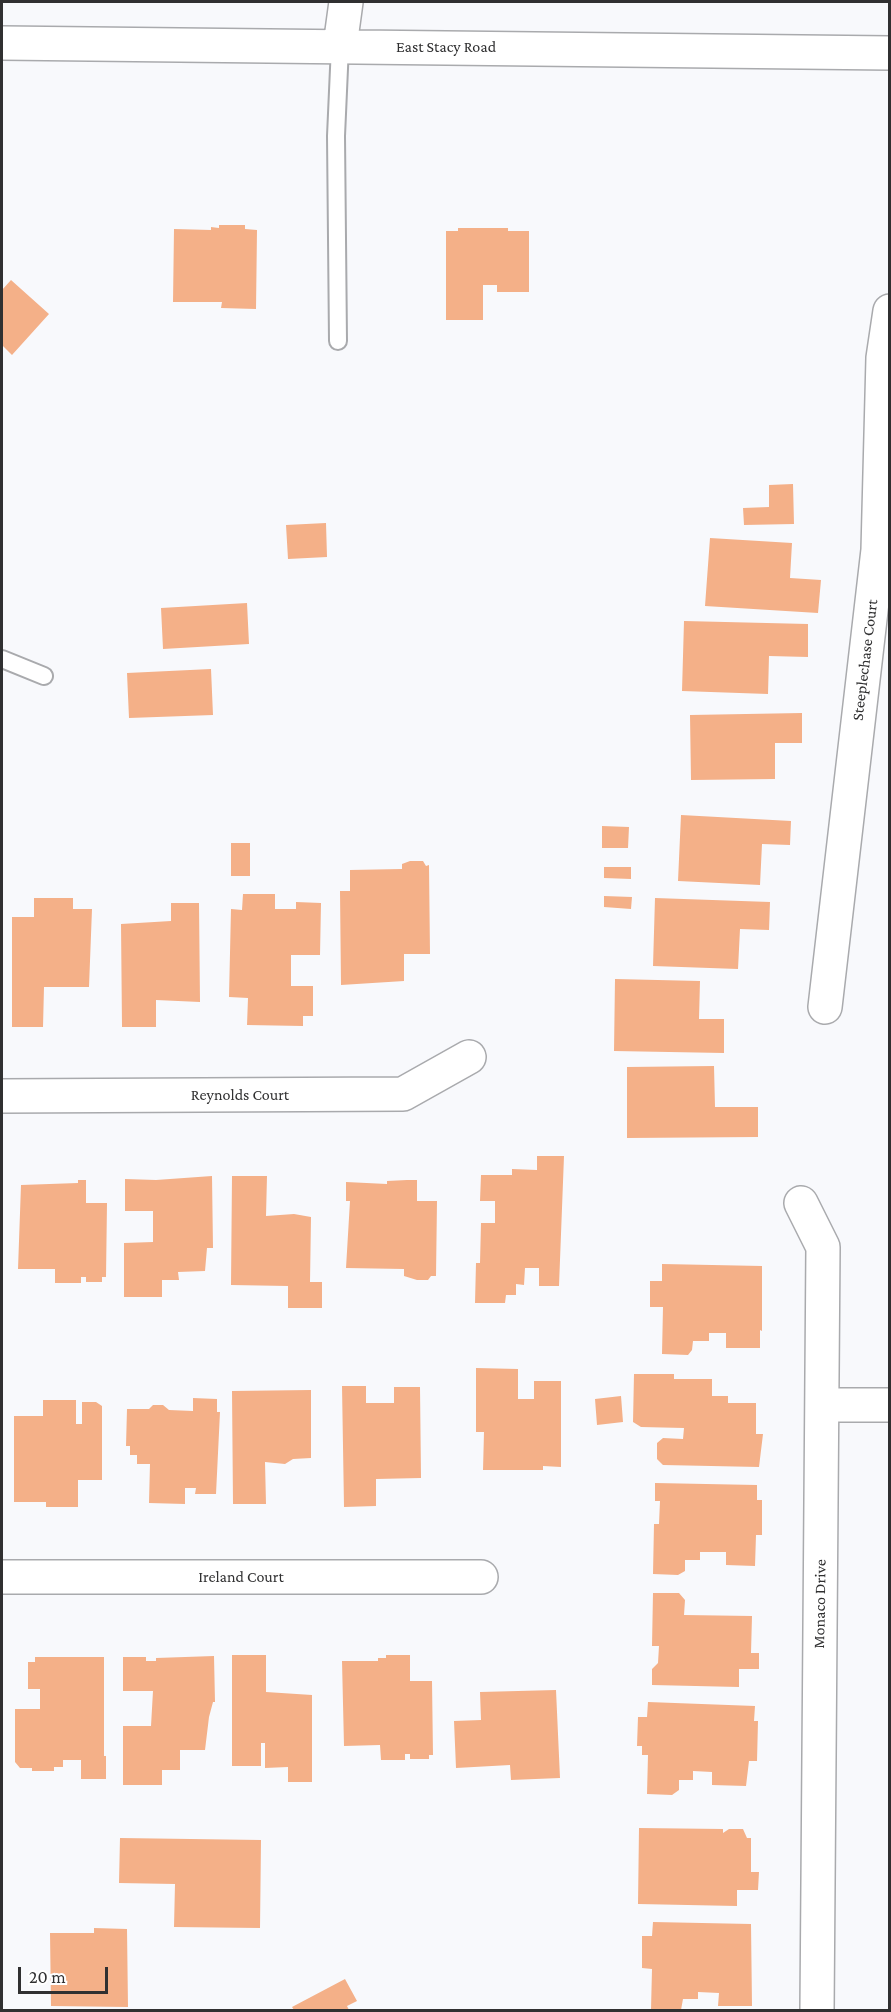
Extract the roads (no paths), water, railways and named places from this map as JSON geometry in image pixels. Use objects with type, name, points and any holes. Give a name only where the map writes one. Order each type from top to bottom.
[{"type":"street","points":[[340,46],[346,2]]},
{"type":"street","name":"East Stacy Road","points":[[2,43],[890,53]]},
{"type":"street","name":"Steeplechase Court","points":[[825,1007],[878,550],[884,358],[890,311]]},
{"type":"street","name":"Reynolds Court","points":[[2,1096],[403,1094],[469,1058]]},
{"type":"street","name":"Monaco Drive","points":[[801,1203],[823,1247],[817,2010]]},
{"type":"street","points":[[822,1405],[890,1406]]},
{"type":"street","name":"Ireland Court","points":[[2,1577],[481,1577]]},
{"type":"lane","points":[[338,341],[336,136],[340,46]]},
{"type":"lane","points":[[2,659],[44,676]]}]
